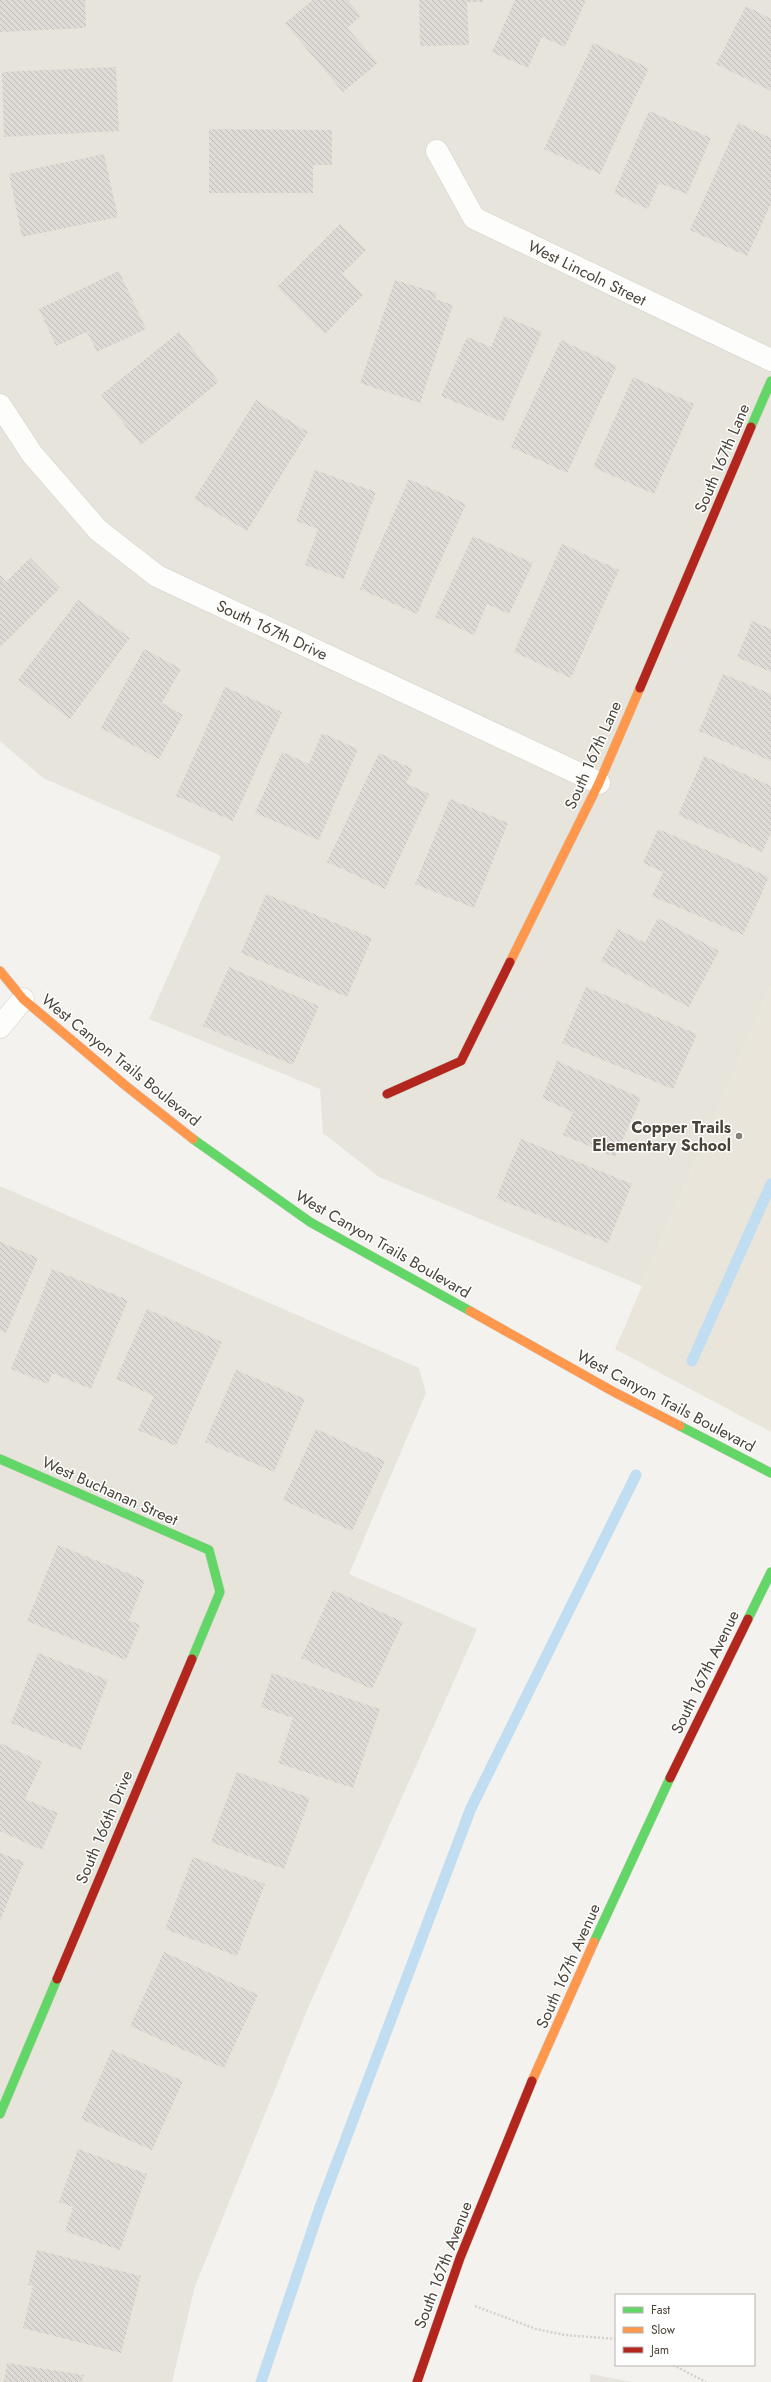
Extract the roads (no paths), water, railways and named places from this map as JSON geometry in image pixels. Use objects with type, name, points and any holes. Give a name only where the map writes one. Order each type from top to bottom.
[{"type":"street","name":"West Lincoln Street","points":[[437,151],[474,218],[771,360]]},
{"type":"street","name":"South 167th Lane","points":[[387,1094],[461,1060],[599,783],[771,381]]},
{"type":"street","name":"South 167th Drive","points":[[0,405],[32,454],[98,530],[157,576],[599,783]]},
{"type":"street","name":"West Canyon Trails Boulevard","points":[[0,971],[23,999],[126,1086],[210,1152],[310,1222],[614,1392],[771,1473]]},
{"type":"street","points":[[0,1028],[23,999]]},
{"type":"street","name":"West Buchanan Street","points":[[0,1459],[208,1550]]},
{"type":"street","name":"South 166th Drive","points":[[0,2114],[220,1592],[208,1550]]},
{"type":"street","name":"South 167th Avenue","points":[[417,2382],[462,2252],[538,2068],[649,1822],[771,1572]]},
{"type":"waterway","points":[[692,1361],[771,1184]]},
{"type":"waterway","points":[[261,2382],[320,2207],[471,1808],[636,1475]]},
{"type":"place","name":"Copper Trails Elementary School","points":[[739,1136]]}]
